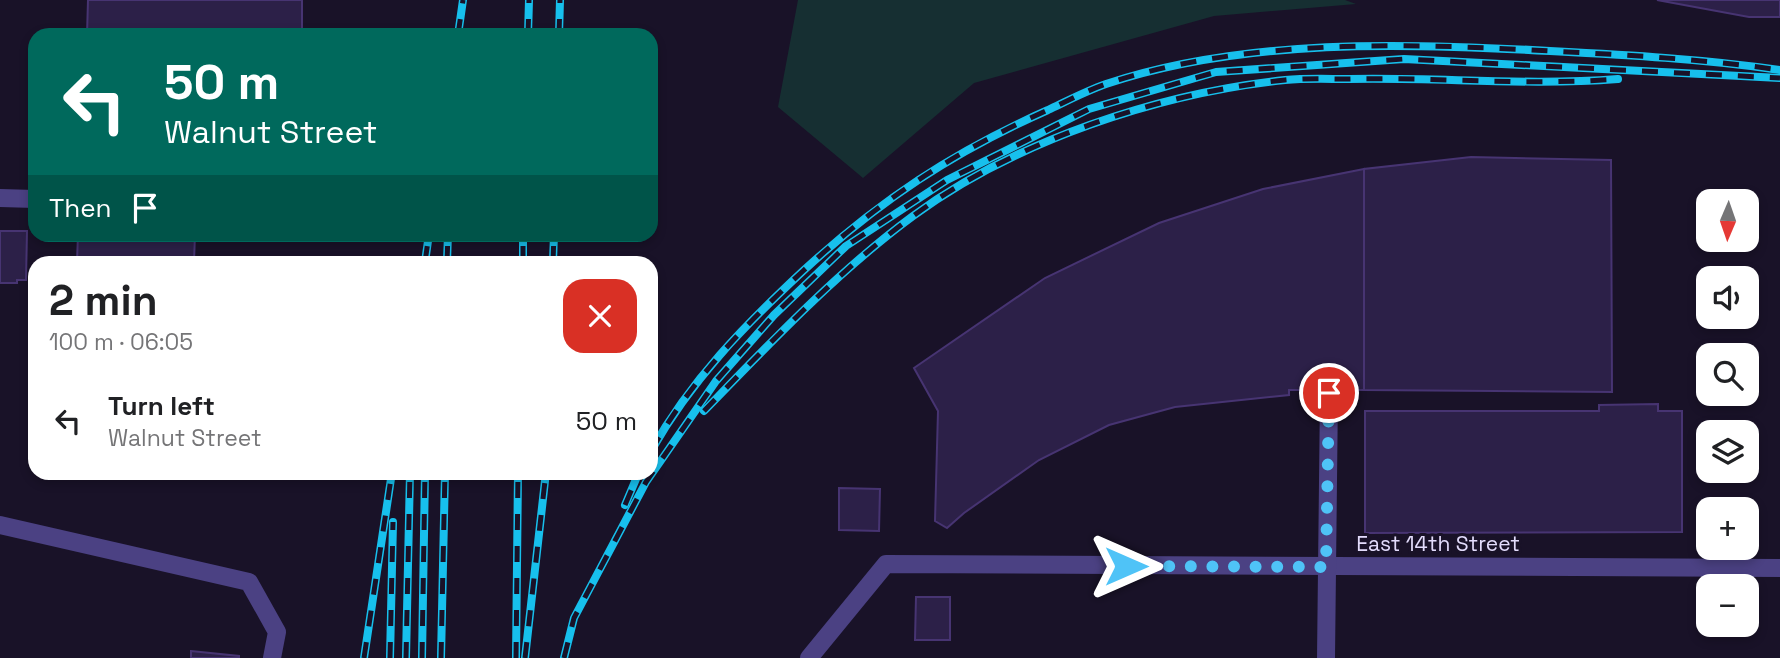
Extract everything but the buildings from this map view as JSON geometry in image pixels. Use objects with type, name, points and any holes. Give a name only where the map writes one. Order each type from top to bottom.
[{"type":"street","points":[[0,198],[28,199]]},
{"type":"street","points":[[1326,658],[1329,393]]},
{"type":"street","points":[[0,524],[250,582],[277,632],[272,658]]},
{"type":"street","name":"East 14th Street","points":[[809,658],[886,564],[1780,568]]},
{"type":"green space","points":[[798,0],[1345,0],[1356,4],[1214,16],[974,83],[863,178],[778,107]]},
{"type":"railway","points":[[459,28],[463,0]]},
{"type":"railway","points":[[528,28],[529,0]]},
{"type":"railway","points":[[559,28],[560,0]]},
{"type":"railway","points":[[658,440],[701,377],[740,333],[803,271],[860,222],[918,180],[980,143],[1106,84],[1213,58],[1326,47],[1496,48],[1694,60],[1780,70]]},
{"type":"railway","points":[[658,465],[716,381],[774,315],[846,246],[947,180],[1089,109],[1216,72],[1404,59],[1780,78]]},
{"type":"railway","points":[[704,411],[831,284],[913,216],[996,165],[1042,143],[1090,125],[1188,96],[1285,80],[1551,82],[1618,79]]},
{"type":"railway","points":[[426,256],[428,242]]},
{"type":"railway","points":[[447,256],[448,242]]},
{"type":"railway","points":[[523,242],[523,256]]},
{"type":"railway","points":[[553,256],[554,242]]},
{"type":"railway","points":[[364,658],[391,480]]},
{"type":"railway","points":[[406,658],[410,480]]},
{"type":"railway","points":[[422,658],[425,480]]},
{"type":"railway","points":[[441,658],[445,480]]},
{"type":"railway","points":[[516,658],[518,480]]},
{"type":"railway","points":[[525,658],[545,480]]},
{"type":"railway","points":[[625,505],[636,480]]},
{"type":"railway","points":[[564,658],[574,618],[647,480]]},
{"type":"railway","points":[[390,658],[393,522]]},
{"type":"route","points":[[1126,566],[1326,567],[1329,393]]}]
